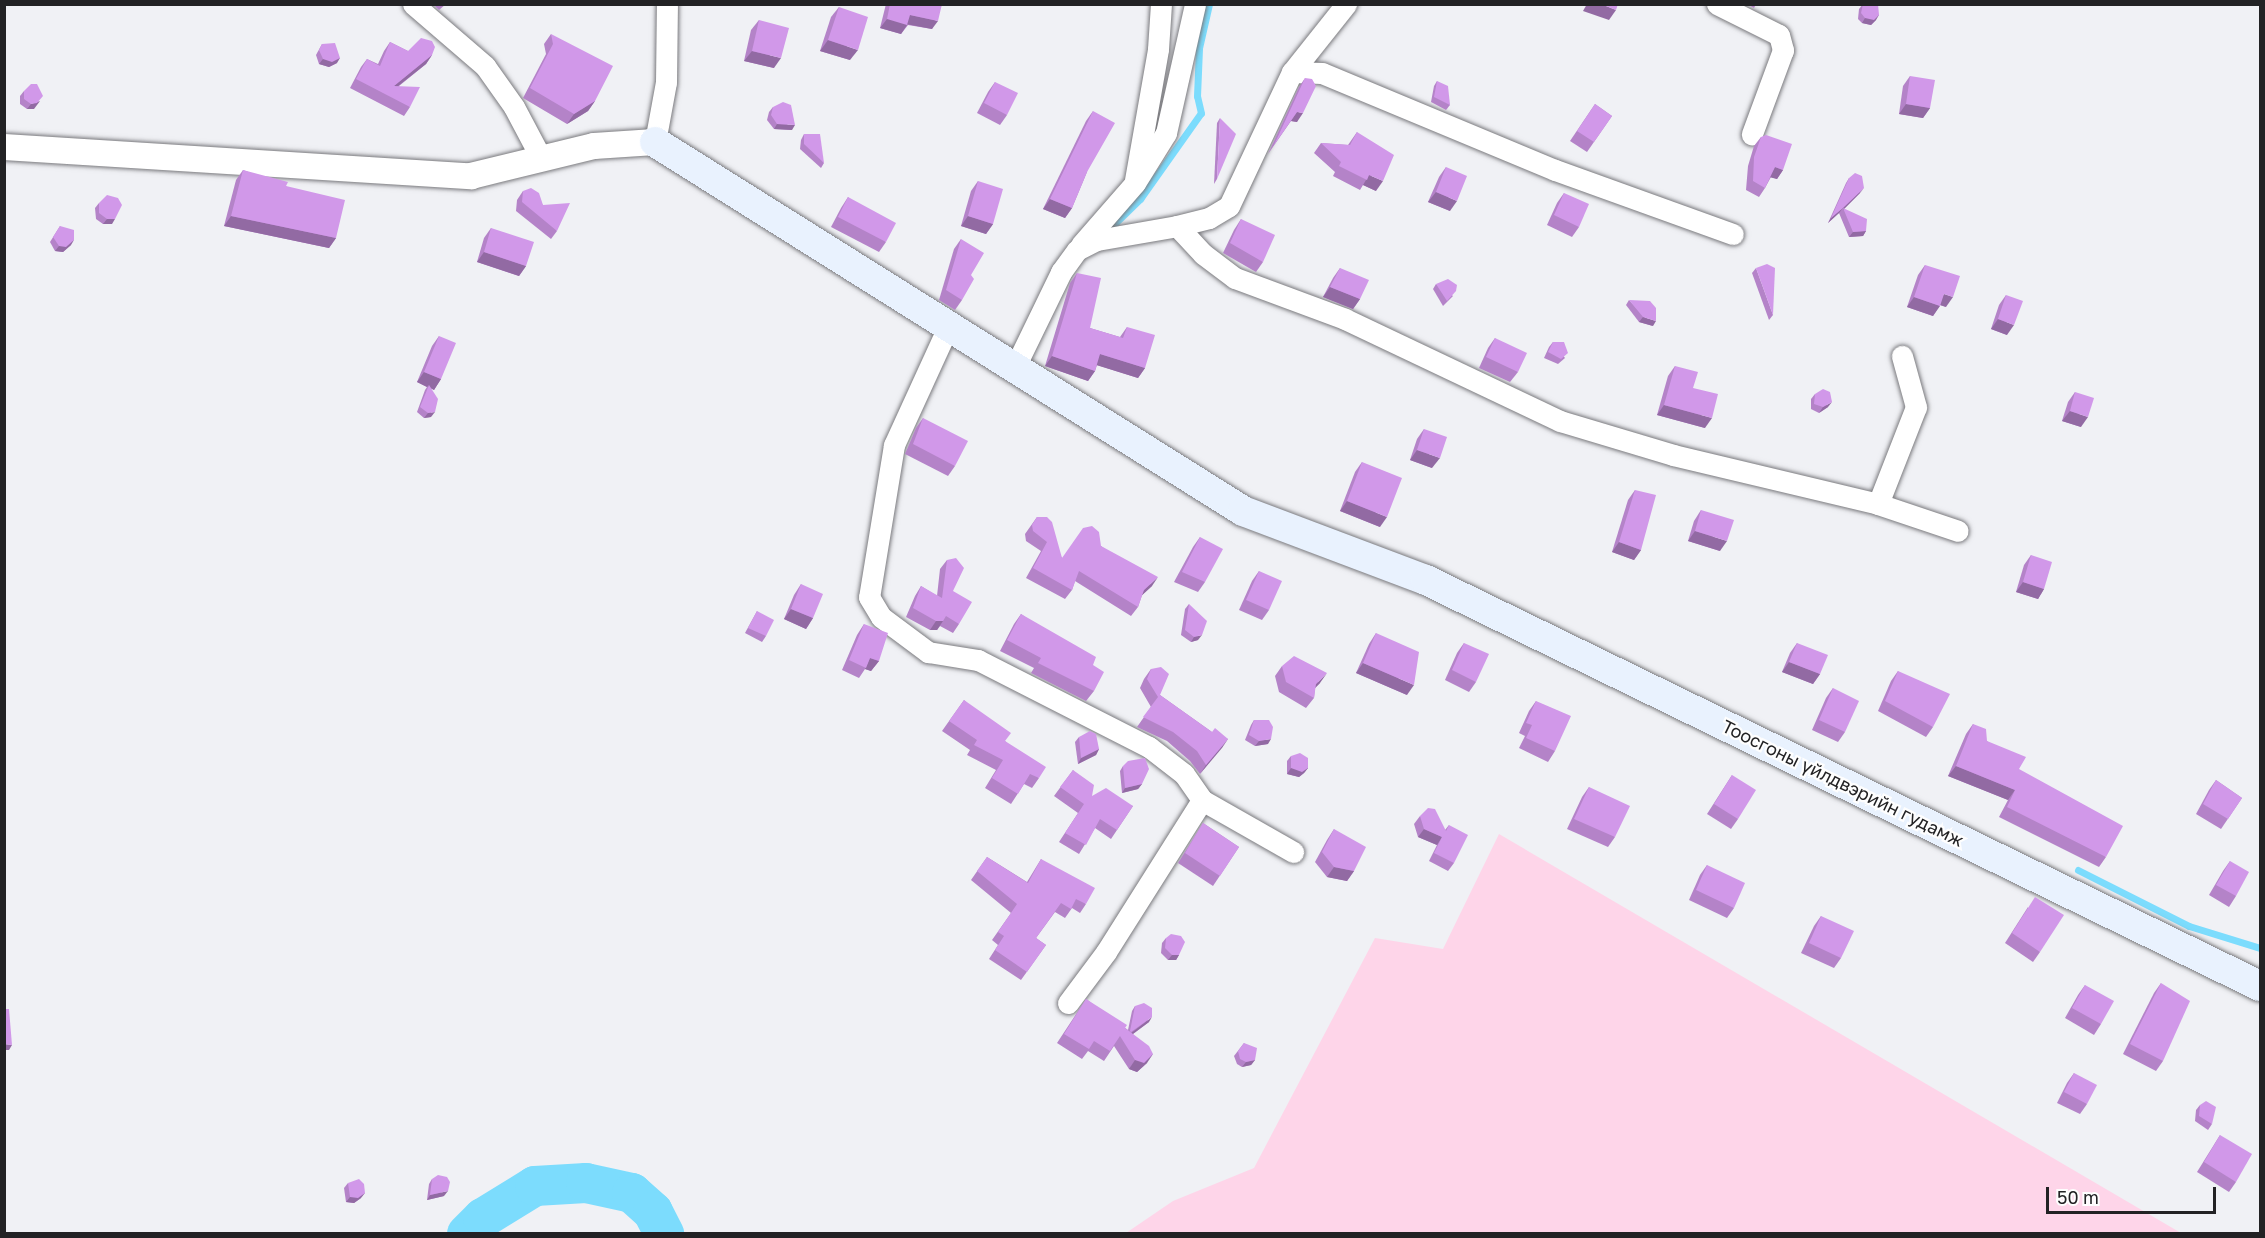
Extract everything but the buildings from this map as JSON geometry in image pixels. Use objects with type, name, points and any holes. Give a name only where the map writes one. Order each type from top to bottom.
[{"type":"main road","name":"Тоосгоны үйлдвэрийн гудамж","points":[[654,142],[1243,511],[1426,580],[2260,986]]},
{"type":"street","points":[[413,4],[485,66],[514,108],[541,158]]},
{"type":"street","points":[[4,147],[471,176],[594,146],[654,142],[666,82],[667,4]]},
{"type":"street","points":[[1135,183],[1158,49],[1161,4]]},
{"type":"street","points":[[1014,369],[1061,272],[1135,183],[1166,133],[1195,4]]},
{"type":"street","points":[[1077,250],[1097,240],[1209,218],[1229,206],[1292,72],[1346,4]]},
{"type":"street","points":[[1717,4],[1779,35],[1783,51],[1752,134]]},
{"type":"street","points":[[1292,72],[1322,72],[1555,170],[1733,234]]},
{"type":"street","points":[[1177,226],[1203,254],[1235,278],[1345,320],[1560,421],[1673,455],[1878,504],[1958,531]]},
{"type":"street","points":[[948,327],[894,445],[870,597],[881,617],[928,652],[978,660],[1149,747],[1184,774],[1203,800],[1293,852]]},
{"type":"street","points":[[1878,504],[1916,407],[1902,356]]},
{"type":"street","points":[[1068,1003],[1106,952],[1203,800]]},
{"type":"shaded area","points":[[1499,834],[2181,1233],[1126,1233],[1173,1201],[1254,1168],[1375,938],[1443,949]]},
{"type":"waterway","points":[[1105,233],[1140,199],[1201,113],[1197,96],[1199,48],[1209,4]]},
{"type":"waterway","points":[[2078,870],[2189,926],[2260,948]]},
{"type":"waterway","points":[[467,1234],[483,1218],[535,1186],[586,1183],[632,1193],[653,1212],[664,1234]]}]
